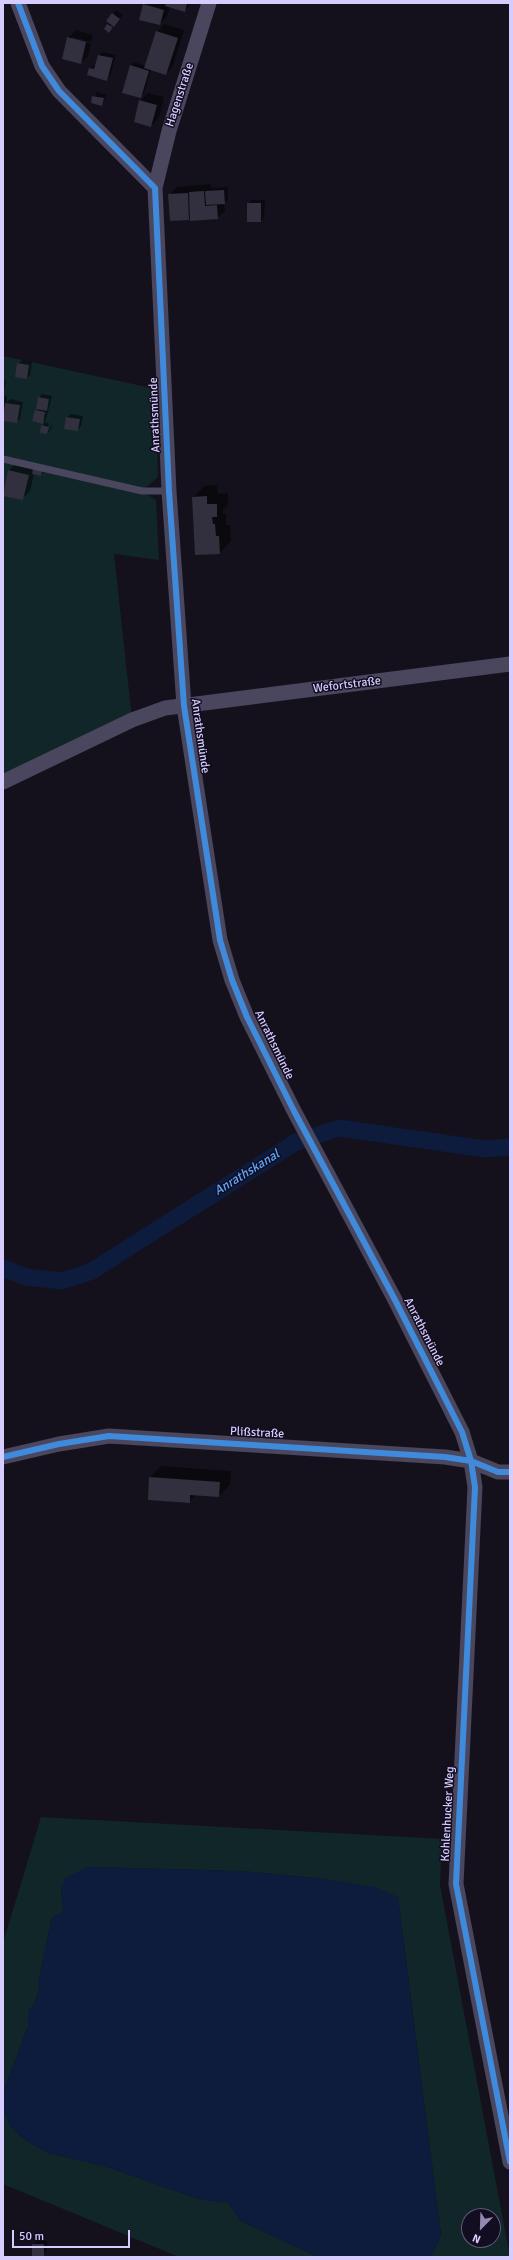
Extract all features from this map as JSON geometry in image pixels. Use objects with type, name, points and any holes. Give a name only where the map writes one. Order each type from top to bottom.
[{"type":"street","points":[[18,3],[42,66],[59,91],[155,188]]},
{"type":"street","name":"Hagenstraße","points":[[155,188],[169,130],[209,3]]},
{"type":"street","name":"Anrathsmünde","points":[[155,188],[169,491],[184,706],[220,940],[232,980],[247,1017],[294,1111],[319,1155],[462,1432],[471,1462]]},
{"type":"street","name":"Wefortstraße","points":[[184,706],[510,664]]},
{"type":"street","name":"Anrathsmünde","points":[[3,782],[132,720],[164,708],[184,706]]},
{"type":"street","name":"Plißstraße","points":[[3,1457],[59,1444],[109,1436],[290,1446],[444,1457],[471,1462],[498,1472],[510,1472]]},
{"type":"street","name":"Kohlenhucker Weg","points":[[471,1462],[475,1487],[456,1884],[510,2162]]},
{"type":"lane","points":[[3,459],[142,491],[169,491]]},
{"type":"green space","points":[[3,356],[156,389],[158,477],[142,491],[156,500],[159,560],[114,554],[133,728],[3,790]]},
{"type":"green space","points":[[41,1817],[442,1839],[440,1885],[501,2208],[461,2208],[461,2248],[501,2248],[501,2209],[510,2257],[431,2257],[441,2235],[398,1897],[326,1879],[241,1871],[88,1867],[61,1889],[63,1908],[61,1913],[52,1918],[38,1983],[39,1990],[34,2005],[28,2012],[28,2026],[4,2090],[3,2103],[3,1943]]},
{"type":"green space","points":[[3,2108],[10,2126],[24,2139],[48,2153],[108,2167],[198,2199],[228,2203],[241,2221],[318,2257],[179,2257],[3,2184]]},
{"type":"water","points":[[88,1867],[241,1871],[326,1879],[375,1887],[398,1897],[441,2236],[431,2257],[318,2257],[241,2221],[228,2203],[198,2199],[108,2167],[48,2153],[24,2139],[10,2126],[3,2108],[4,2090],[28,2026],[28,2012],[34,2005],[39,1990],[38,1983],[52,1918],[61,1913],[63,1908],[61,1889],[65,1878]]},
{"type":"building","points":[[166,3],[187,3],[185,12],[165,6]]},
{"type":"building","points":[[143,4],[164,10],[160,25],[139,20]]},
{"type":"building","points":[[112,13],[120,19],[114,27],[106,21]]},
{"type":"building","points":[[107,24],[113,27],[109,33],[104,29]]},
{"type":"building","points":[[156,31],[178,38],[166,75],[144,68]]},
{"type":"building","points":[[67,37],[86,42],[81,64],[62,59]]},
{"type":"building","points":[[98,55],[113,58],[107,81],[87,75],[89,68],[94,69]]},
{"type":"building","points":[[130,65],[149,71],[141,98],[122,93]]},
{"type":"building","points":[[92,96],[104,98],[102,106],[91,103]]},
{"type":"building","points":[[139,100],[157,105],[151,127],[134,122]]},
{"type":"building","points":[[224,190],[225,204],[206,205],[205,191]]},
{"type":"building","points":[[204,191],[205,206],[217,205],[218,219],[190,221],[189,192]]},
{"type":"building","points":[[188,193],[189,220],[170,221],[168,194]]},
{"type":"building","points":[[247,203],[261,203],[261,222],[247,222]]},
{"type":"building","points":[[17,363],[29,365],[27,379],[15,377]]},
{"type":"building","points":[[38,397],[49,399],[47,411],[36,409]]},
{"type":"building","points":[[5,403],[20,405],[17,423],[3,421]]},
{"type":"building","points":[[35,410],[45,412],[43,424],[32,421]]},
{"type":"building","points":[[66,417],[80,419],[78,431],[64,429]]},
{"type":"building","points":[[41,425],[49,427],[47,434],[40,433]]},
{"type":"building","points":[[33,468],[43,469],[41,476],[32,474]]},
{"type":"building","points":[[8,470],[29,475],[23,500],[3,496]]},
{"type":"building","points":[[207,496],[207,504],[217,504],[217,517],[212,517],[213,524],[215,524],[216,536],[219,536],[220,554],[195,555],[192,497]]},
{"type":"building","points":[[149,1477],[220,1482],[219,1497],[190,1495],[190,1503],[148,1500]]},
{"type":"building","points":[[32,2244],[44,2244],[44,2256],[32,2256]]},
{"type":"waterway","name":"Anrathskanal","points":[[3,1268],[26,1277],[62,1281],[90,1272],[296,1142],[339,1128],[485,1149],[510,1147]]},
{"type":"cycle path","points":[[18,3],[42,66],[59,91],[155,188],[169,491],[184,706],[220,940],[232,980],[247,1017],[294,1111],[394,1298],[462,1432],[471,1461],[475,1487],[456,1884],[510,2162]]},
{"type":"cycle path","points":[[3,1457],[59,1444],[109,1436],[445,1457],[471,1461],[498,1472],[510,1472]]}]
